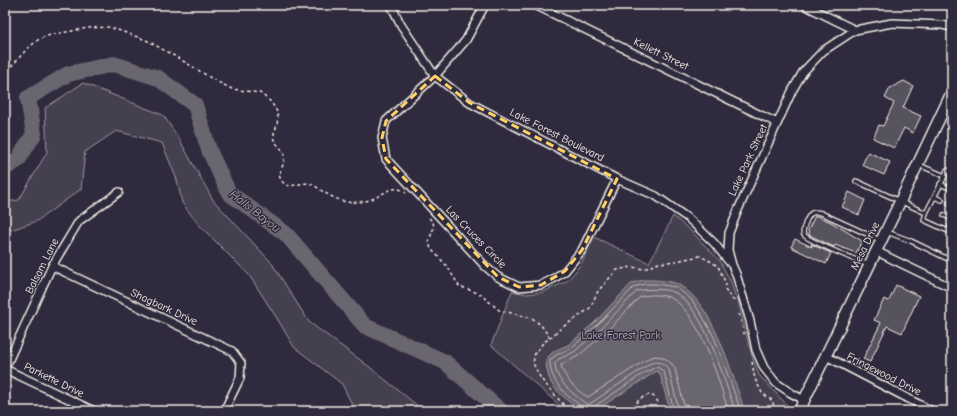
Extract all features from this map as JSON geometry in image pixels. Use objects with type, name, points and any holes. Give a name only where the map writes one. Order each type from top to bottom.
[{"type":"main road","name":"Mesa Drive","points":[[799,411],[918,164],[948,109],[952,92]]},
{"type":"street","name":"Lake Forest Boulevard","points":[[391,5],[435,76],[470,103],[617,179],[656,196],[689,219],[714,243],[732,265]]},
{"type":"street","name":"Las Cruces Circle","points":[[485,5],[466,40],[435,76],[386,121],[382,138],[386,159],[486,267],[498,277],[519,287],[541,285],[553,280],[565,271],[582,250],[617,179]]},
{"type":"street","name":"Kellett Street","points":[[535,5],[777,123]]},
{"type":"street","points":[[804,5],[855,30]]},
{"type":"street","name":"Lake Park Street","points":[[804,400],[776,383],[764,368],[756,350],[750,321],[728,250],[729,233],[738,210],[792,91],[803,72],[823,51],[855,30],[892,23],[942,25],[952,27]]},
{"type":"street","name":"Balsam Lane","points":[[5,368],[52,266],[79,221],[119,192]]},
{"type":"street","points":[[876,251],[952,288]]},
{"type":"street","name":"Shagbark Drive","points":[[52,266],[232,351],[241,362],[240,378],[224,411]]},
{"type":"street","name":"Fringewood Drive","points":[[826,356],[932,411]]},
{"type":"street","name":"Parkette Drive","points":[[5,368],[94,411]]},
{"type":"lane","points":[[918,164],[945,176]]},
{"type":"lane","points":[[952,173],[947,170],[924,220],[948,232],[952,223]]},
{"type":"lane","points":[[856,181],[926,214]]},
{"type":"lane","points":[[940,184],[947,187]]},
{"type":"lane","points":[[934,196],[942,200]]},
{"type":"lane","points":[[929,207],[934,210]]},
{"type":"lane","points":[[870,265],[822,246],[804,236],[803,229],[809,216],[816,212],[821,213],[883,236],[911,241],[952,261]]},
{"type":"lane","points":[[944,215],[952,218]]},
{"type":"path","points":[[5,77],[11,67],[26,50],[39,39],[50,35],[88,28],[109,27],[146,40],[232,89],[260,93],[270,101],[278,114],[277,125],[273,137],[282,150],[285,158],[280,175],[284,184],[290,186],[310,184],[335,198],[346,202],[355,203],[374,199],[391,189],[403,191],[409,196]]},
{"type":"path","points":[[428,217],[434,227],[429,244],[431,249],[447,266],[459,286],[480,294],[499,310],[532,318],[541,325],[550,338]]},
{"type":"path","points":[[569,411],[540,379],[533,362],[535,353],[543,343],[561,328],[590,308],[598,291],[617,270],[631,267],[644,269],[659,263],[700,256],[718,266],[726,284],[725,289],[732,300],[736,302]]},
{"type":"path","points":[[738,308],[746,342]]},
{"type":"path","points":[[752,361],[755,379],[762,393],[773,401],[774,411]]},
{"type":"path","points":[[628,411],[638,400],[644,396],[651,395],[655,396],[658,401],[656,411]]},
{"type":"highlighted area","points":[[435,76],[470,103],[617,179],[582,250],[565,271],[541,285],[519,287],[498,277],[386,159],[382,138],[386,121]]},
{"type":"green space","points":[[83,83],[163,115],[178,137],[213,200],[271,262],[309,322],[367,365],[424,411],[355,411],[342,384],[294,347],[249,275],[199,225],[182,203],[177,180],[162,143],[116,131],[85,152],[81,189],[37,221],[5,232],[5,202],[19,200],[47,152],[45,108]]},
{"type":"green space","name":"Lake Forest Park","points":[[673,216],[691,231],[720,261],[738,300],[749,345],[759,375],[788,406],[786,411],[566,411],[491,345],[512,291],[527,294],[543,292],[567,281],[582,262],[594,237],[649,263]]},
{"type":"water","points":[[643,280],[676,283],[691,294],[702,307],[711,321],[726,355],[742,403],[743,411],[670,411],[660,374],[657,371],[599,408],[590,411],[584,411],[576,408],[553,386],[546,365],[546,359],[554,351],[568,345],[594,323],[632,283]]},
{"type":"building","points":[[904,81],[913,86],[903,108],[921,116],[913,133],[904,128],[894,148],[873,138],[879,125],[883,126],[894,103],[885,98],[890,88]]},
{"type":"building","points":[[868,152],[890,162],[884,175],[862,165]]},
{"type":"building","points":[[849,192],[865,200],[859,215],[842,207]]},
{"type":"building","points":[[815,216],[831,222],[862,241],[856,253],[835,245],[834,247],[809,235],[808,230]]},
{"type":"building","points":[[795,239],[812,247],[811,244],[831,253],[826,264],[791,247]]},
{"type":"building","points":[[896,285],[919,296],[902,333],[887,326],[870,362],[863,359],[881,323],[874,320],[884,299],[889,301]]},
{"type":"waterway","name":"Halls Bayou","points":[[5,168],[18,160],[34,134],[28,98],[68,74],[114,64],[158,78],[195,105],[209,150],[229,193],[286,234],[365,326],[445,362],[501,411]]}]
